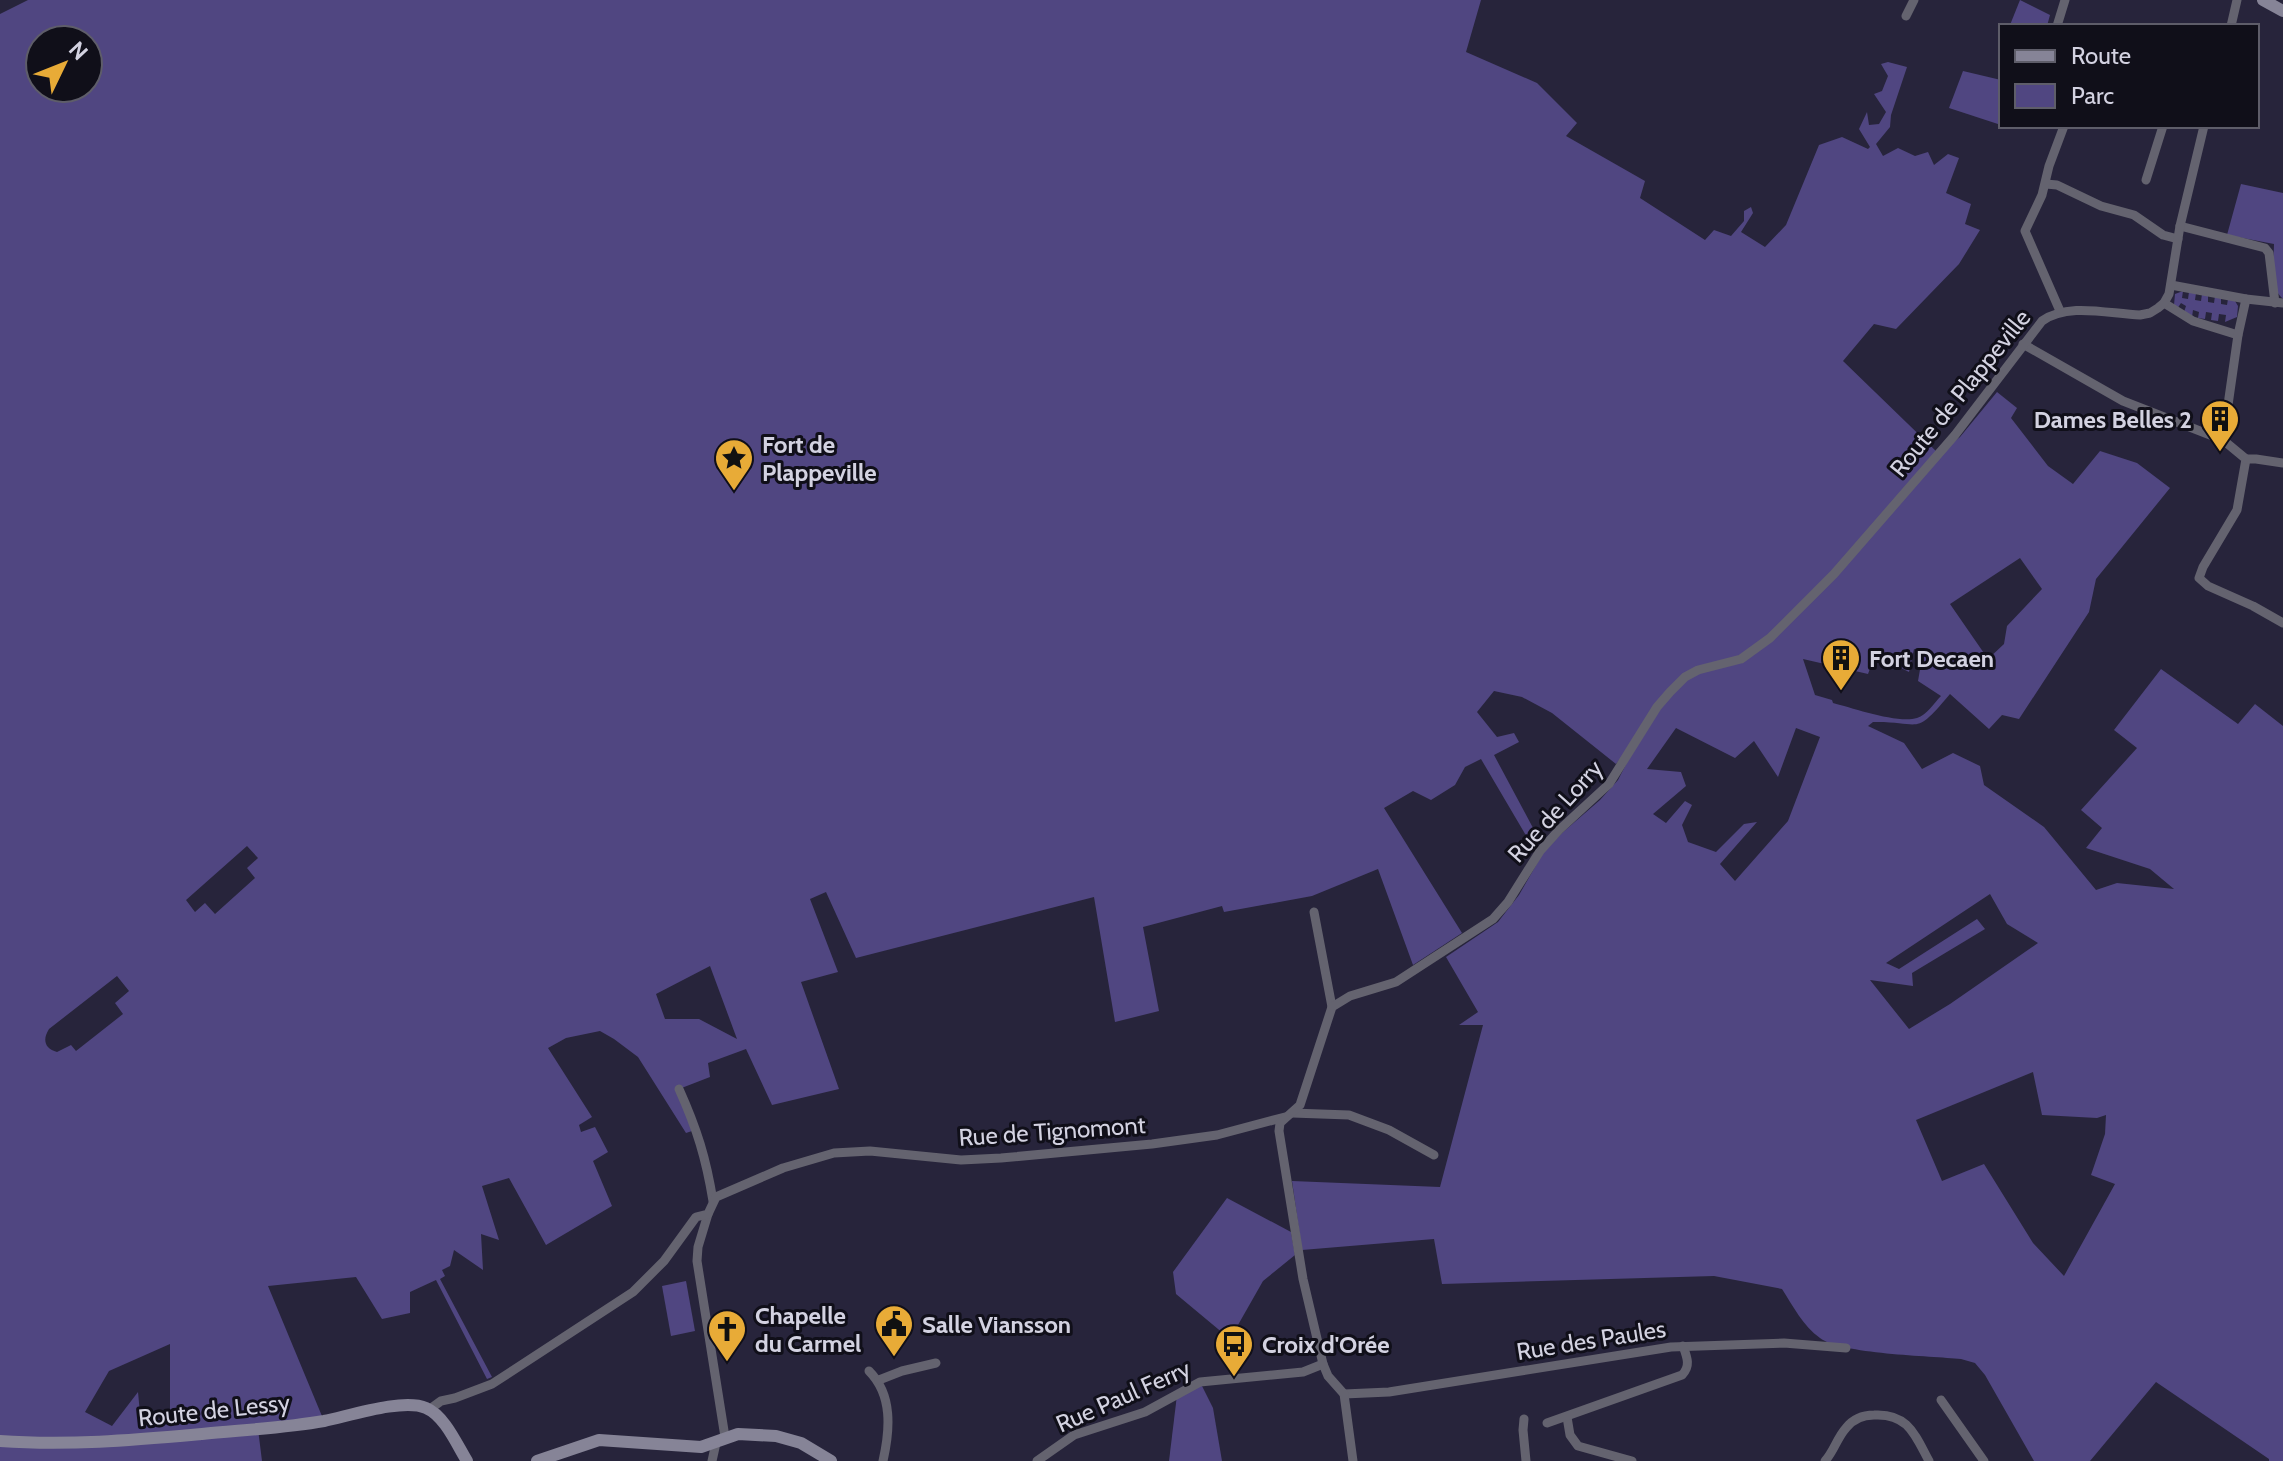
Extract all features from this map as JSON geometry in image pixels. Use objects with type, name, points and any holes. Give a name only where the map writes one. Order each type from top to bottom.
[{"type":"street","points":[[1906,16],[1914,0]]},
{"type":"street","points":[[2058,24],[2065,0]]},
{"type":"street","points":[[2231,24],[2237,0]]},
{"type":"street","points":[[2263,0],[2283,11]]},
{"type":"street","points":[[2060,311],[2025,231],[2046,184],[2049,166],[2063,128]]},
{"type":"street","points":[[2146,180],[2162,128]]},
{"type":"street","points":[[2204,128],[2180,226],[2171,285],[2164,303],[2193,321],[2238,335]]},
{"type":"street","points":[[2046,184],[2057,185],[2101,206],[2134,215],[2163,235],[2178,239]]},
{"type":"street","points":[[2171,285],[2279,303],[2269,253],[2265,248],[2180,226]]},
{"type":"street","points":[[2223,440],[2246,299]]},
{"type":"street","name":"Route de Plappeville","points":[[1719,664],[1741,659],[1756,650],[1834,574],[1983,401],[2042,321],[2060,311],[2140,315],[2150,313],[2164,303]]},
{"type":"street","points":[[2023,344],[2123,401],[2223,440],[2246,459],[2283,463]]},
{"type":"street","points":[[2246,459],[2237,510],[2199,578],[2208,586],[2283,623]]},
{"type":"street","name":"Rue de Lorry","points":[[1332,1007],[1350,996],[1396,982],[1493,919],[1508,902],[1540,851],[1609,784],[1657,707],[1670,692],[1685,677],[1719,664]]},
{"type":"street","points":[[1314,912],[1332,1007],[1300,1105],[1280,1123],[1279,1131],[1303,1279],[1323,1364],[1344,1394],[1353,1461]]},
{"type":"street","points":[[679,1089],[707,1161],[713,1201],[698,1247],[697,1261],[720,1440],[712,1461]]},
{"type":"street","name":"Rue de Tignomont","points":[[713,1201],[720,1194],[783,1168],[834,1153],[870,1151],[961,1160],[1001,1158],[1217,1135],[1288,1115],[1349,1115],[1369,1121],[1434,1155]]},
{"type":"street","points":[[467,1461],[430,1409],[441,1401],[492,1384],[633,1292],[664,1261],[696,1217],[708,1214]]},
{"type":"street","name":"Rue des Paules","points":[[1344,1394],[1389,1392],[1683,1346],[1784,1343],[1846,1348]]},
{"type":"street","points":[[1547,1423],[1682,1375],[1688,1363],[1683,1346]]},
{"type":"street","points":[[879,1380],[936,1363]]},
{"type":"street","name":"Rue Paul Ferry","points":[[1037,1461],[1074,1435],[1145,1412],[1200,1382],[1303,1372],[1323,1364]]},
{"type":"street","points":[[869,1371],[879,1380],[889,1412],[883,1461]]},
{"type":"street","points":[[1941,1400],[1984,1461]]},
{"type":"street","name":"Route de Lessy","points":[[0,1441],[50,1444],[105,1442],[324,1421],[416,1405],[430,1409]]},
{"type":"street","points":[[1825,1461],[1847,1427],[1859,1417],[1887,1415],[1901,1419],[1912,1430],[1929,1461]]},
{"type":"street","points":[[1567,1417],[1570,1435],[1578,1446],[1632,1461]]},
{"type":"street","points":[[1524,1419],[1526,1461]]},
{"type":"street","points":[[537,1461],[599,1440],[701,1447],[738,1434],[776,1436],[801,1443],[831,1461]]},
{"type":"green space","points":[[28,0],[1481,0],[1466,52],[1537,83],[1577,123],[1566,136],[1645,181],[1640,198],[1705,240],[1714,230],[1731,236],[1744,221],[1744,211],[1751,207],[1753,213],[1741,232],[1765,247],[1786,225],[1819,145],[1842,137],[1868,149],[1870,147],[1859,129],[1867,112],[1869,125],[1879,124],[1886,112],[1874,94],[1882,91],[1888,76],[1881,64],[1888,62],[1907,67],[1890,127],[1876,144],[1883,156],[1898,148],[1915,156],[1928,152],[1934,165],[1948,154],[1959,158],[1946,193],[1971,204],[1965,224],[1980,230],[1959,264],[1896,329],[1874,324],[1843,361],[1939,454],[1960,437],[1997,392],[2017,408],[2011,418],[2048,466],[2073,484],[2100,451],[2137,463],[2170,488],[2096,579],[2089,612],[2019,719],[2002,715],[1989,729],[1950,694],[1923,722],[1873,722],[1868,726],[1904,743],[1922,769],[1953,753],[1980,766],[1984,785],[2044,827],[2096,890],[2117,883],[2174,889],[2150,869],[2086,848],[2102,828],[2081,810],[2137,748],[2114,730],[2161,669],[2238,724],[2255,704],[2283,726],[2283,1461],[2269,1461],[2156,1382],[2090,1461],[2034,1461],[1975,1363],[1961,1359],[1865,1351],[1831,1343],[1808,1328],[1782,1289],[1714,1276],[1442,1284],[1434,1239],[1302,1250],[1292,1181],[1440,1187],[1483,1025],[1459,1025],[1478,1012],[1446,957],[1498,922],[1519,895],[1543,853],[1618,780],[1643,731],[1616,764],[1552,713],[1522,697],[1494,691],[1477,712],[1497,737],[1514,733],[1519,742],[1494,755],[1540,841],[1534,849],[1481,759],[1465,767],[1455,785],[1431,800],[1413,791],[1384,808],[1462,933],[1413,965],[1378,869],[1312,896],[1224,912],[1222,906],[1143,927],[1159,1011],[1115,1022],[1094,897],[856,958],[826,892],[810,899],[838,972],[801,982],[839,1089],[772,1105],[746,1049],[708,1063],[710,1077],[679,1089],[692,1131],[686,1133],[638,1057],[614,1039],[600,1031],[566,1038],[548,1048],[592,1117],[579,1125],[581,1132],[595,1127],[608,1152],[593,1161],[612,1206],[546,1245],[509,1178],[482,1186],[499,1240],[481,1234],[483,1270],[454,1250],[450,1266],[442,1270],[445,1276],[440,1279],[492,1377],[487,1379],[436,1280],[410,1292],[410,1313],[382,1319],[356,1277],[268,1286],[324,1421],[258,1429],[262,1461],[0,1461],[0,14]],"holes":[[[2020,558],[2042,589],[2007,626],[2004,644],[1988,659],[1950,604]],[[1914,649],[1923,652],[1918,681],[1941,696],[1917,718],[1887,717],[1815,695],[1803,659],[1868,674],[1875,655],[1909,672]],[[1676,728],[1735,758],[1754,741],[1778,777],[1796,728],[1820,737],[1788,821],[1735,881],[1720,864],[1757,822],[1744,824],[1716,852],[1688,842],[1682,825],[1692,805],[1685,801],[1666,823],[1653,814],[1686,786],[1681,772],[1647,769]],[[247,846],[258,858],[247,868],[255,878],[215,914],[205,903],[195,912],[186,900]],[[1990,894],[2007,924],[2038,943],[1909,1029],[1870,980],[1913,986],[1912,973],[1985,929],[1977,919],[1899,969],[1886,963]],[[710,966],[737,1039],[699,1019],[665,1019],[656,994]],[[117,976],[129,991],[115,1003],[123,1014],[76,1051],[71,1045],[57,1052],[50,1049],[45,1040],[49,1029]],[[2033,1072],[2042,1115],[2097,1118],[2106,1115],[2105,1134],[2091,1175],[2115,1184],[2064,1276],[2033,1243],[1984,1164],[1942,1181],[1916,1120]],[[170,1344],[170,1416],[141,1424],[138,1392],[112,1426],[85,1412],[109,1371]]]},
{"type":"green space","points":[[2020,0],[2050,15],[2048,24],[2010,24]]},
{"type":"green space","points":[[1963,71],[1999,80],[1999,124],[1949,108]]},
{"type":"green space","points":[[2241,184],[2283,193],[2283,299],[2274,281],[2274,244],[2227,235]]},
{"type":"green space","points":[[2183,291],[2182,298],[2188,299],[2189,292],[2196,293],[2195,300],[2201,301],[2202,294],[2208,295],[2208,302],[2214,303],[2215,296],[2221,297],[2221,304],[2227,305],[2228,299],[2235,301],[2237,317],[2225,322],[2226,315],[2219,314],[2218,321],[2211,320],[2212,313],[2206,312],[2205,319],[2198,318],[2199,312],[2193,310],[2192,317],[2184,312],[2186,306],[2181,303],[2177,309],[2174,305],[2175,294]]},
{"type":"green space","points":[[1227,1198],[1291,1232],[1295,1255],[1263,1281],[1230,1339],[1176,1294],[1173,1272]]},
{"type":"green space","points":[[686,1281],[695,1331],[671,1336],[662,1286]]},
{"type":"green space","points":[[1200,1382],[1213,1408],[1222,1461],[1169,1461],[1177,1395]]},
{"type":"place","name":"Dames Belles 2","points":[[2220,453]]},
{"type":"place","name":"Fort de Plappeville","points":[[734,492]]},
{"type":"place","name":"Fort Decaen","points":[[1841,692]]},
{"type":"place","name":"Salle Viansson","points":[[894,1358]]},
{"type":"place","name":"Chapelle du Carmel","points":[[727,1363]]},
{"type":"place","name":"Croix d'Orée","points":[[1234,1378]]}]
